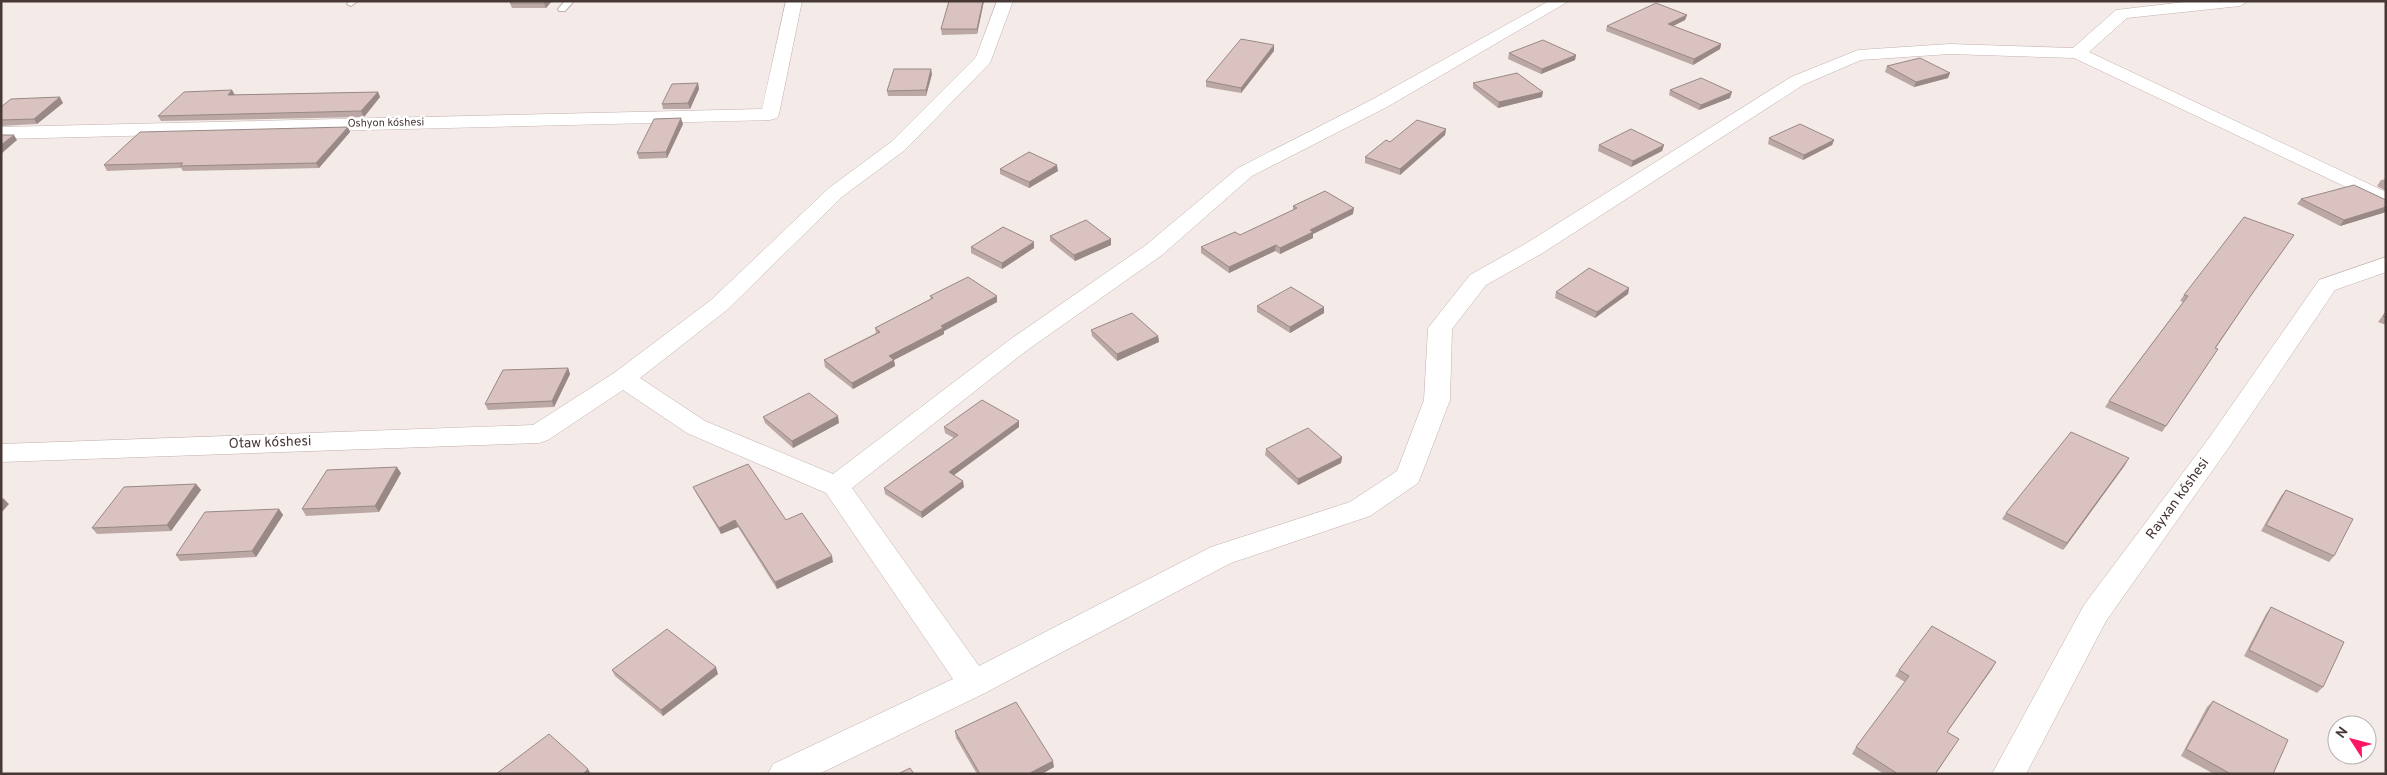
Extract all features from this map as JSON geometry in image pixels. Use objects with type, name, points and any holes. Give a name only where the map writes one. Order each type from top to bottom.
[{"type":"street","name":"Oshyon kóshesi","points":[[1,133],[770,114],[794,1]]},
{"type":"street","points":[[974,684],[836,486],[696,427],[623,379],[719,305],[836,192],[898,146],[984,59],[1005,1]]},
{"type":"street","points":[[836,486],[1016,346],[1154,250],[1245,172],[1380,103],[1561,1]]},
{"type":"street","points":[[2077,53],[2122,14],[2240,1]]},
{"type":"street","points":[[785,774],[974,684],[1221,555],[1360,509],[1408,476],[1437,400],[1440,328],[1478,280],[1533,249],[1797,81],[1858,55],[1950,48],[2077,53],[2386,200]]},
{"type":"street","name":"Rayxan kóshesi","points":[[2009,774],[2095,612],[2218,444],[2326,285],[2386,264]]},
{"type":"street","name":"Otaw kóshesi","points":[[1,453],[539,434],[623,379]]},
{"type":"lane","points":[[562,9],[570,1]]},
{"type":"building","points":[[512,1],[546,1],[544,3],[510,3]]},
{"type":"building","points":[[949,1],[983,1],[977,29],[941,29]]},
{"type":"building","points":[[1656,3],[1687,15],[1668,24],[1721,44],[1694,59],[1607,26]]},
{"type":"building","points":[[1241,39],[1274,45],[1241,88],[1206,81]]},
{"type":"building","points":[[1543,40],[1576,55],[1542,69],[1509,53]]},
{"type":"building","points":[[1920,58],[1950,73],[1916,82],[1887,66]]},
{"type":"building","points":[[894,69],[931,69],[926,90],[887,91]]},
{"type":"building","points":[[1517,73],[1543,92],[1499,102],[1473,83]]},
{"type":"building","points":[[1701,78],[1732,92],[1701,105],[1670,90]]},
{"type":"building","points":[[698,83],[688,103],[662,104],[672,84]]},
{"type":"building","points":[[232,90],[228,95],[378,92],[361,111],[158,116],[184,92]]},
{"type":"building","points":[[60,97],[34,119],[1,120],[1,107],[11,99]]},
{"type":"building","points":[[681,118],[666,152],[637,153],[654,119]]},
{"type":"building","points":[[1417,120],[1446,129],[1400,169],[1365,157],[1386,140],[1390,142]]},
{"type":"building","points":[[1800,124],[1834,140],[1804,155],[1769,138]]},
{"type":"building","points":[[348,127],[316,163],[180,166],[183,163],[104,165],[140,132]]},
{"type":"building","points":[[1631,129],[1664,145],[1633,161],[1599,145]]},
{"type":"building","points":[[1,135],[14,135],[1,145]]},
{"type":"building","points":[[1029,152],[1057,165],[1029,182],[1000,169]]},
{"type":"building","points":[[2354,185],[2386,200],[2386,207],[2344,220],[2301,199]]},
{"type":"building","points":[[1325,191],[1354,208],[1310,230],[1313,232],[1280,248],[1276,245],[1229,267],[1201,247],[1235,232],[1240,235],[1297,208],[1293,206]]},
{"type":"building","points":[[2244,217],[2294,235],[2215,348],[2218,349],[2166,426],[2109,401],[2188,296],[2184,295]]},
{"type":"building","points":[[1086,220],[1111,239],[1074,255],[1050,236]]},
{"type":"building","points":[[1003,227],[1034,242],[1002,263],[971,247]]},
{"type":"building","points":[[1589,268],[1629,288],[1597,312],[1556,292]]},
{"type":"building","points":[[968,277],[997,296],[941,326],[943,328],[889,356],[894,360],[852,383],[824,360],[880,332],[875,328],[933,298],[930,296]]},
{"type":"building","points":[[1291,287],[1324,307],[1290,327],[1257,306]]},
{"type":"building","points":[[1132,313],[1158,336],[1117,354],[1091,330]]},
{"type":"building","points":[[568,368],[552,401],[485,404],[503,370]]},
{"type":"building","points":[[809,393],[838,416],[792,441],[763,417]]},
{"type":"building","points":[[982,400],[1019,421],[949,472],[963,481],[921,512],[884,488],[958,435],[944,427]]},
{"type":"building","points":[[1308,428],[1342,457],[1298,479],[1266,449]]},
{"type":"building","points":[[2071,432],[2129,458],[2067,543],[2006,513]]},
{"type":"building","points":[[748,464],[786,520],[802,513],[832,556],[775,582],[735,520],[719,528],[693,487]]},
{"type":"building","points":[[397,467],[375,506],[302,509],[327,470]]},
{"type":"building","points":[[196,484],[167,525],[92,528],[124,487]]},
{"type":"building","points":[[2286,490],[2353,519],[2334,556],[2266,525]]},
{"type":"building","points":[[279,509],[252,551],[176,555],[205,512]]},
{"type":"building","points":[[2271,607],[2344,642],[2323,687],[2249,650]]},
{"type":"building","points":[[1932,626],[1996,662],[1947,732],[1959,739],[1935,774],[1898,774],[1856,747],[1909,676],[1899,670]]},
{"type":"building","points":[[667,629],[716,667],[661,710],[612,670]]},
{"type":"building","points":[[2213,701],[2288,740],[2273,774],[2231,774],[2186,749]]},
{"type":"building","points":[[1016,702],[1053,761],[1028,774],[980,774],[955,731]]},
{"type":"building","points":[[549,734],[588,769],[583,774],[496,774]]},
{"type":"building","points":[[910,768],[914,774],[898,774]]}]
